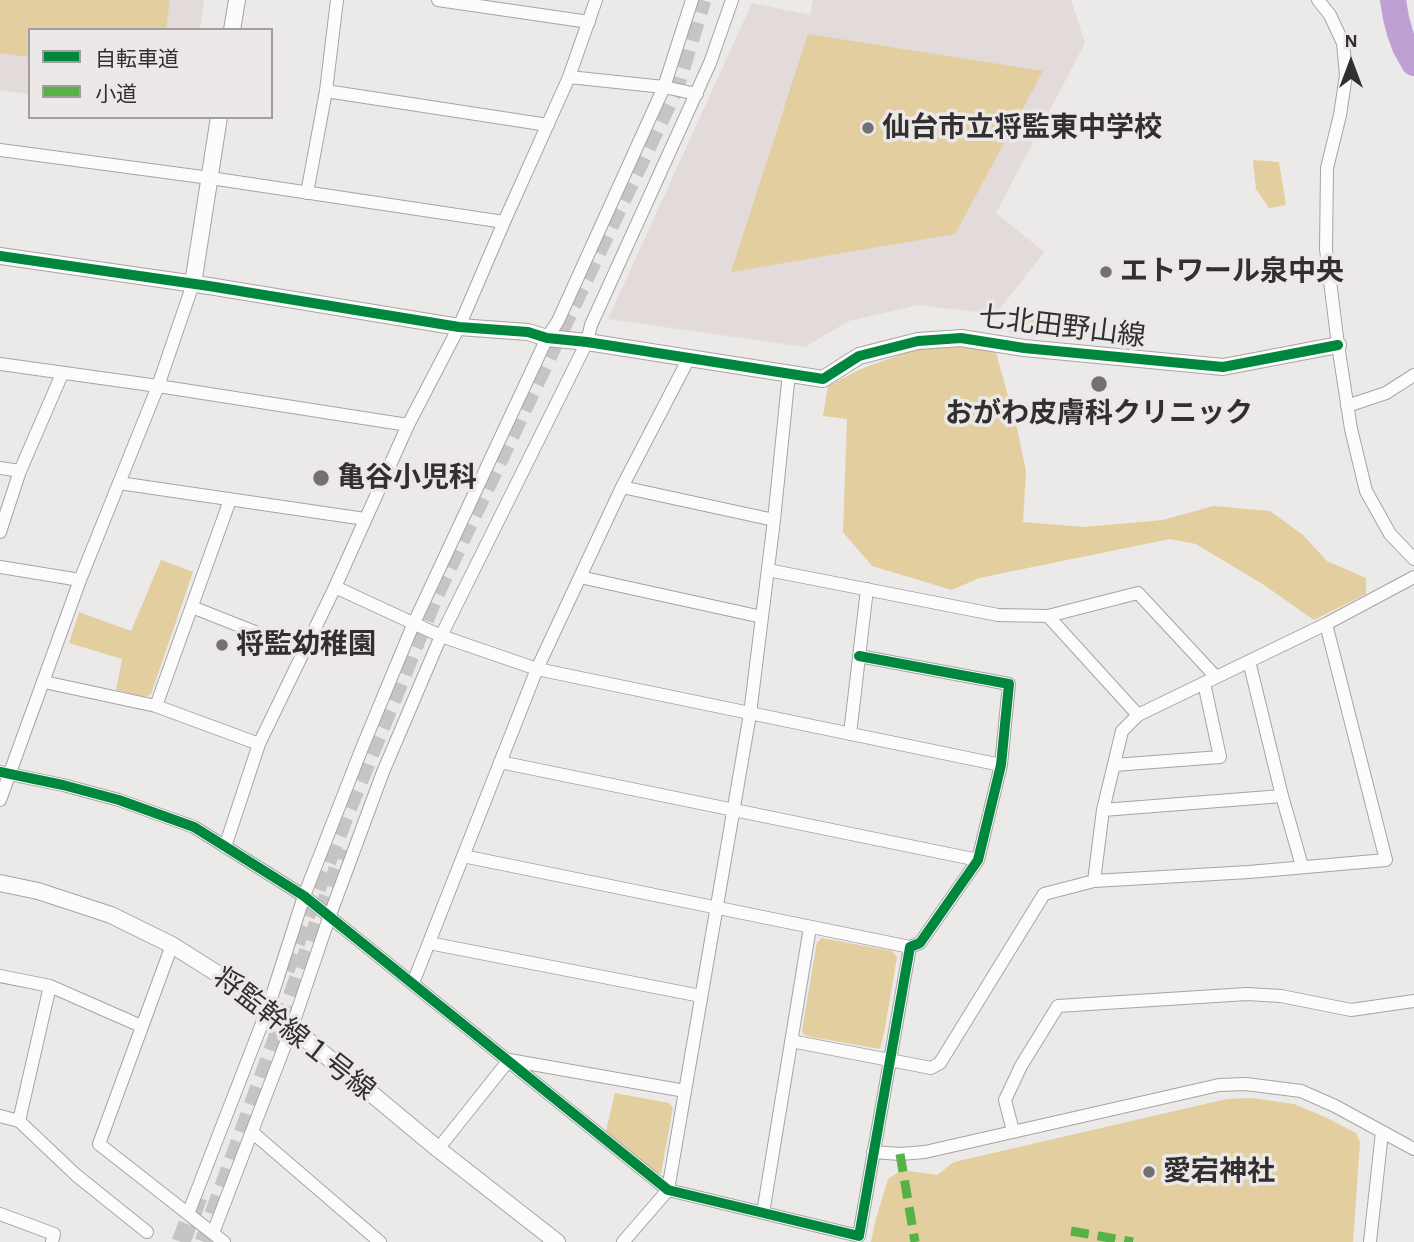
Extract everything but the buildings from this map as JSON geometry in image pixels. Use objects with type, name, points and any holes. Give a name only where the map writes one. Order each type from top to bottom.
[{"type":"street","points":[[232,28],[237,0]]},
{"type":"street","points":[[307,193],[326,91],[337,0]]},
{"type":"street","points":[[438,0],[589,22]]},
{"type":"street","points":[[225,846],[259,744],[335,587],[408,425],[459,327],[569,77],[596,0]]},
{"type":"street","points":[[188,1214],[268,1008],[304,896],[413,625],[547,338],[558,321],[664,87],[692,0]]},
{"type":"street","points":[[172,945],[99,1144],[218,1238],[252,1132],[383,772],[441,636],[587,342],[591,325],[697,94],[732,0]]},
{"type":"street","points":[[1318,0],[1330,15],[1343,43],[1346,75],[1340,115],[1327,168],[1326,249],[1350,429],[1366,491],[1391,534],[1414,559]]},
{"type":"street","points":[[569,77],[664,87],[697,94]]},
{"type":"street","points":[[326,91],[548,125]]},
{"type":"street","points":[[0,800],[5,772],[44,682],[80,580],[158,386],[193,284],[219,119]]},
{"type":"street","points":[[0,150],[504,222]]},
{"type":"street","name":"七北田野山線","points":[[0,256],[459,327],[528,332],[547,338],[823,379],[859,356],[918,341],[961,338],[1024,348],[1223,367],[1338,345]]},
{"type":"street","points":[[413,983],[537,669],[622,487],[689,358]]},
{"type":"street","points":[[0,364],[408,425]]},
{"type":"street","points":[[623,1242],[668,1190],[750,714],[789,373]]},
{"type":"street","points":[[0,532],[20,471],[62,374]]},
{"type":"street","points":[[1347,406],[1386,393],[1414,375]]},
{"type":"street","points":[[0,468],[20,471]]},
{"type":"street","points":[[119,483],[365,519]]},
{"type":"street","points":[[622,487],[774,520]]},
{"type":"street","points":[[156,706],[230,500]]},
{"type":"street","points":[[0,567],[80,580]]},
{"type":"street","points":[[768,570],[998,615],[1048,616],[1138,593],[1210,680],[1220,757],[1114,765]]},
{"type":"street","points":[[580,577],[762,617]]},
{"type":"street","points":[[1094,881],[1103,810],[1122,731],[1138,715],[1414,578]]},
{"type":"street","points":[[335,587],[413,625],[537,669],[1002,765]]},
{"type":"street","points":[[850,734],[867,589]]},
{"type":"street","points":[[192,607],[303,651]]},
{"type":"street","points":[[1048,616],[1138,715]]},
{"type":"street","points":[[791,1041],[931,1069],[940,1063],[1044,894],[1094,881],[1249,872],[1386,860],[1326,624]]},
{"type":"street","points":[[463,856],[910,947],[920,943],[978,860],[1002,765],[1009,684],[859,656]]},
{"type":"street","points":[[1249,661],[1302,866]]},
{"type":"street","points":[[44,682],[156,706],[259,744]]},
{"type":"street","points":[[500,762],[978,860]]},
{"type":"street","points":[[5,772],[119,800],[194,827],[225,846],[330,915],[668,1190],[859,1236],[910,947]]},
{"type":"street","points":[[1103,810],[1282,796]]},
{"type":"street","name":"将監幹線１号線","points":[[0,883],[38,891],[111,915],[172,945],[259,1000],[438,1149],[557,1242]]},
{"type":"street","points":[[763,1213],[810,927]]},
{"type":"street","points":[[429,943],[701,996]]},
{"type":"street","points":[[0,976],[50,986],[141,1026]]},
{"type":"street","points":[[19,1121],[50,986]]},
{"type":"street","points":[[1013,1131],[1005,1100],[1021,1066],[1058,1006],[1247,994],[1281,996],[1351,1010],[1414,1001]]},
{"type":"street","points":[[509,1060],[685,1091]]},
{"type":"street","points":[[438,1149],[509,1060]]},
{"type":"street","points":[[873,1152],[925,1152],[1219,1085],[1247,1083],[1301,1091],[1335,1106],[1414,1149]]},
{"type":"street","points":[[0,1116],[19,1121],[76,1175],[147,1232]]},
{"type":"street","points":[[252,1132],[380,1242]]},
{"type":"street","points":[[1370,1242],[1382,1132]]},
{"type":"street","points":[[0,1214],[54,1234],[52,1242]]},
{"type":"shaded area","points":[[0,0],[204,0],[200,28],[28,28],[28,94],[0,90]]},
{"type":"shaded area","points":[[0,0],[170,0],[166,28],[28,28],[28,57],[0,53]]},
{"type":"shaded area","name":"仙台市立将監東中学校","points":[[813,0],[1071,0],[1085,43],[996,213],[1044,252],[996,314],[918,305],[849,321],[805,347],[608,319],[752,3],[810,15]]},
{"type":"shaded area","points":[[808,34],[1043,71],[955,234],[731,272]]},
{"type":"shaded area","points":[[1253,160],[1279,162],[1286,205],[1269,208],[1256,189]]},
{"type":"shaded area","points":[[1016,312],[1072,319],[1071,340],[1009,332],[1012,316]]},
{"type":"shaded area","points":[[954,345],[995,349],[1026,471],[1023,522],[1084,527],[1163,520],[1213,506],[1270,511],[1303,535],[1327,561],[1366,578],[1366,594],[1314,620],[1264,585],[1196,544],[1170,539],[979,578],[952,590],[872,566],[843,532],[847,419],[823,416],[828,386],[863,368],[917,349]]},
{"type":"shaded area","points":[[161,560],[193,572],[151,694],[145,697],[116,690],[122,659],[69,643],[79,612],[131,631]]},
{"type":"shaded area","points":[[822,938],[892,951],[897,957],[880,1049],[806,1036],[803,1033],[817,942]]},
{"type":"shaded area","points":[[615,1093],[669,1103],[673,1108],[661,1173],[656,1173],[605,1135]]},
{"type":"shaded area","name":"愛宕神社","points":[[1252,1098],[1294,1104],[1356,1133],[1360,1142],[1353,1242],[871,1242],[888,1179],[902,1170],[937,1175],[954,1162],[1227,1099]]},
{"type":"waterway","points":[[1393,0],[1400,33],[1414,63]]},
{"type":"tunnel","points":[[285,970],[435,594],[675,87],[702,0]]},
{"type":"tunnel","points":[[204,1242],[345,850]]},
{"type":"tunnel","points":[[181,1242],[198,1197]]},
{"type":"marked path","points":[[900,1154],[915,1242]]},
{"type":"marked path","points":[[1071,1231],[1133,1242]]},
{"type":"cycle path","points":[[0,256],[209,286],[459,327],[528,332],[547,338],[823,379],[859,356],[918,341],[961,338],[1024,348],[1223,367],[1338,345]]},
{"type":"cycle path","points":[[0,772],[119,800],[194,827],[304,896],[668,1190],[859,1236],[910,947],[920,943],[978,860],[1001,765],[1009,684],[859,656]]},
{"type":"place","name":"仙台市立将監東中学校","points":[[868,128]]},
{"type":"place","name":"エトワール泉中央","points":[[1106,272]]},
{"type":"place","name":"おがわ皮膚科クリニック","points":[[1099,384]]},
{"type":"place","name":"亀谷小児科","points":[[321,478]]},
{"type":"place","name":"将監幼稚園","points":[[222,645]]},
{"type":"place","name":"愛宕神社","points":[[1149,1172]]}]
